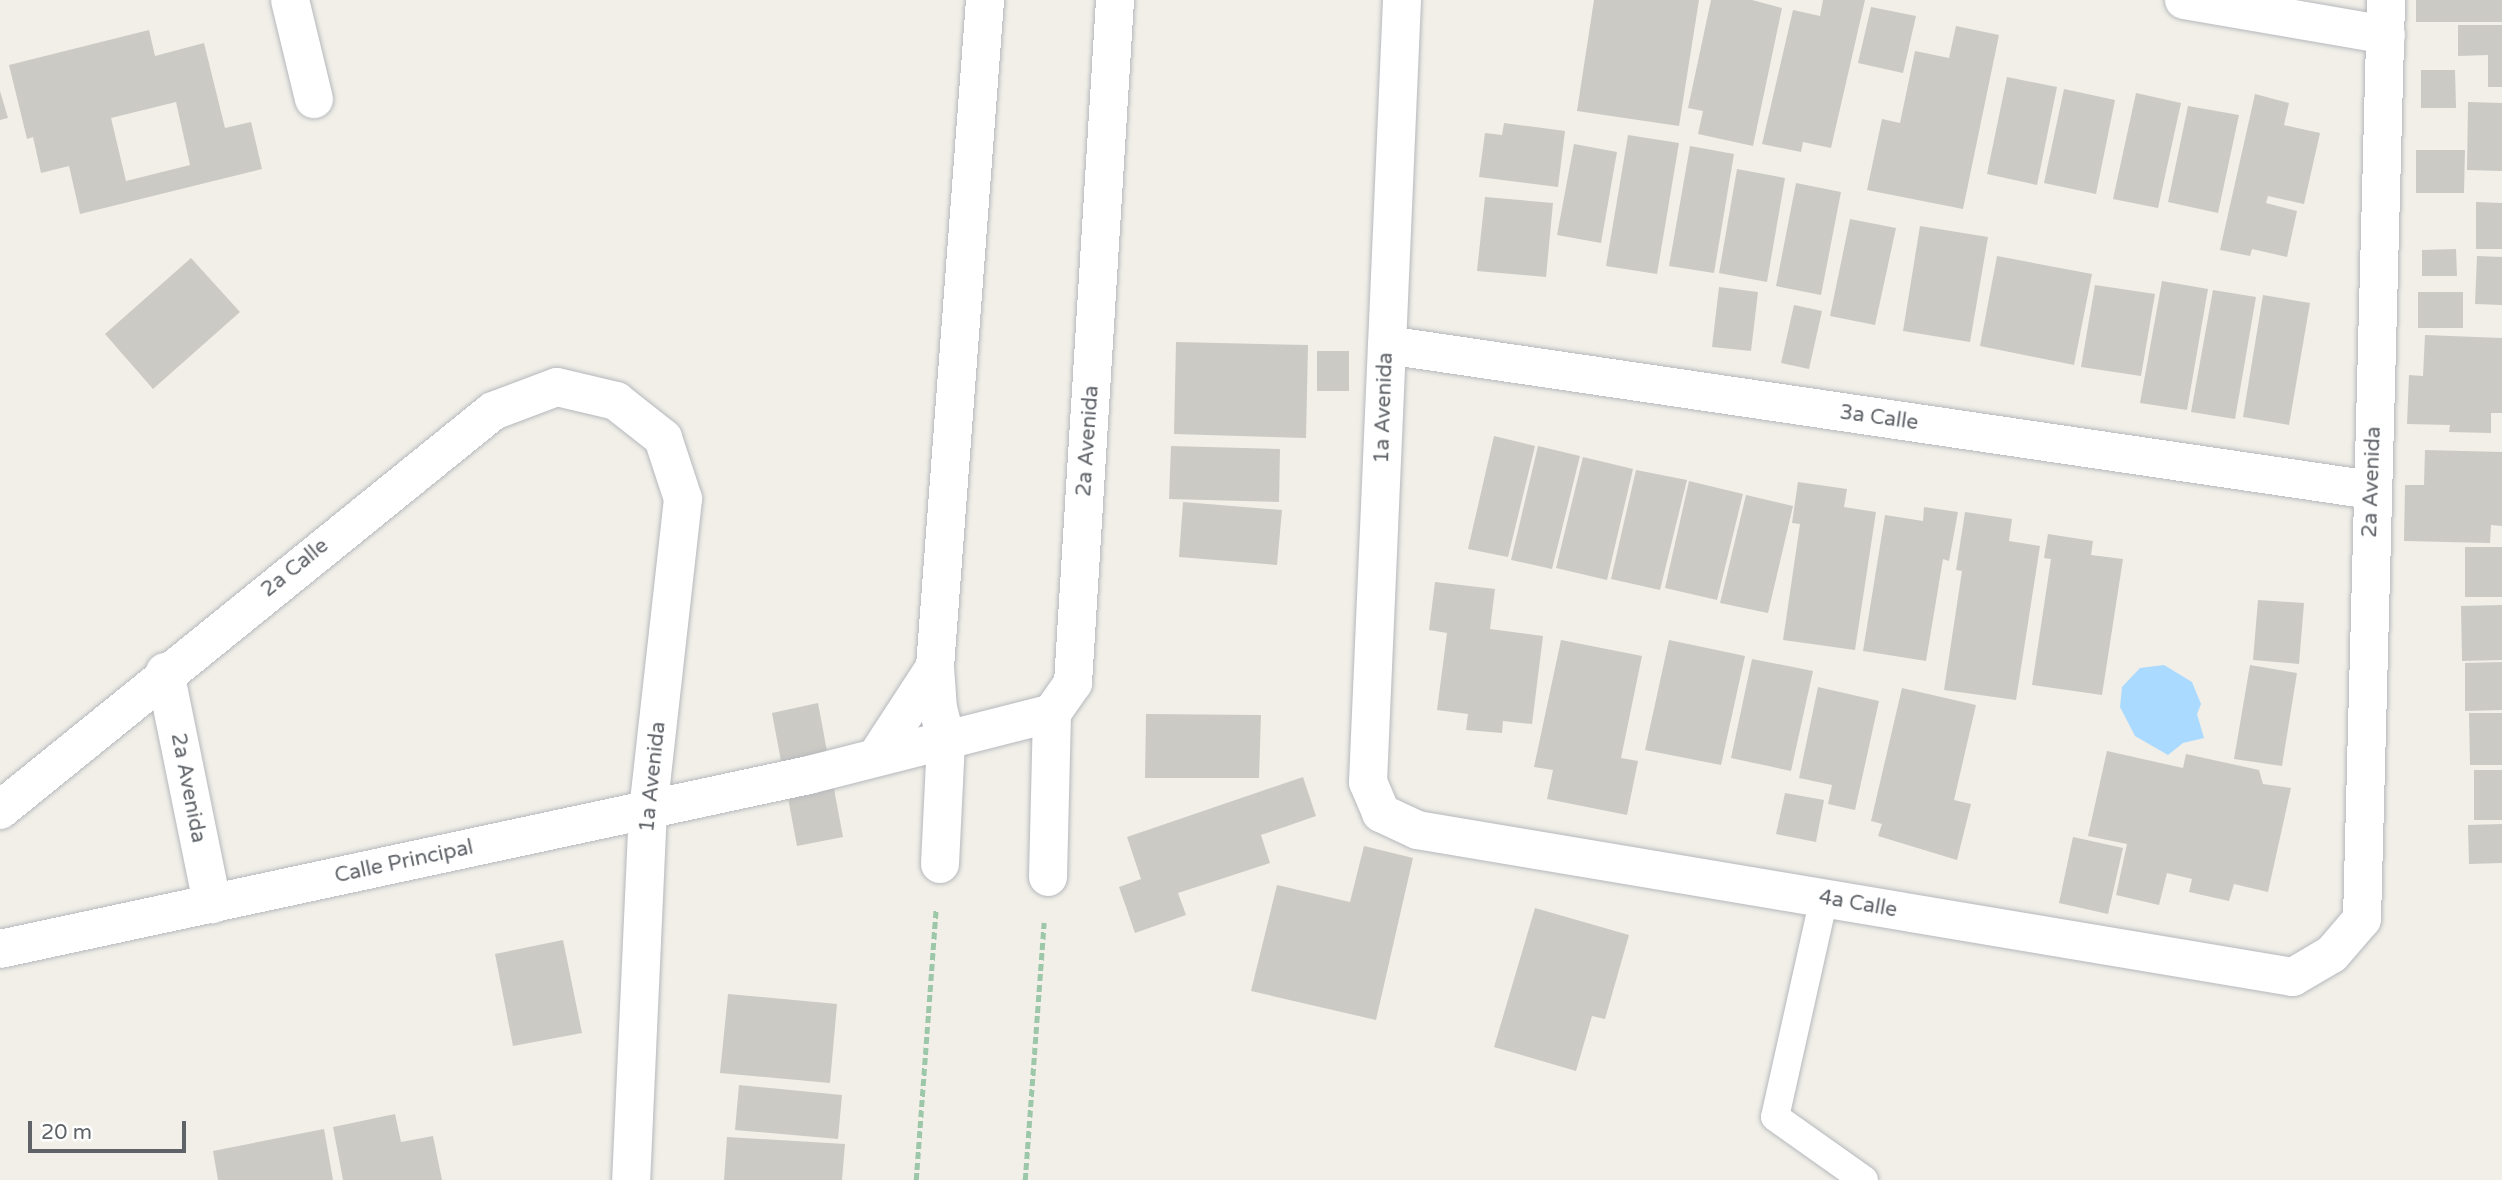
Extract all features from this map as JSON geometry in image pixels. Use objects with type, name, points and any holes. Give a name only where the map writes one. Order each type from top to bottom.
[{"type":"street","points":[[290,0],[314,99]]},
{"type":"street","points":[[940,864],[946,740],[938,709],[935,667],[985,0]]},
{"type":"street","name":"2a Avenida","points":[[1052,713],[1073,683],[1115,0]]},
{"type":"street","name":"1a Avenida","points":[[1381,813],[1368,782],[1402,0]]},
{"type":"street","points":[[2184,0],[2386,18]]},
{"type":"street","name":"2a Avenida","points":[[2332,954],[2362,919],[2371,491],[2386,18]]},
{"type":"street","name":"3a Calle","points":[[1387,345],[2371,491]]},
{"type":"street","name":"2a Calle","points":[[0,810],[165,672],[493,411],[557,387],[616,401]]},
{"type":"street","name":"1a Avenida","points":[[616,401],[663,438],[683,499],[648,810],[631,1180]]},
{"type":"street","points":[[877,756],[935,667]]},
{"type":"street","name":"2a Avenida","points":[[165,672],[212,904]]},
{"type":"street","points":[[1048,877],[1052,713]]},
{"type":"street","name":"Calle Principal","points":[[0,949],[808,775],[1052,713]]},
{"type":"street","name":"4a Calle","points":[[1381,813],[1417,830],[2293,977],[2332,954]]},
{"type":"lane","points":[[1824,898],[1775,1117],[1864,1180]]},
{"type":"path","points":[[916,1180],[940,864]]},
{"type":"path","points":[[1025,1180],[1048,877]]},
{"type":"water","points":[[2164,665],[2192,682],[2201,704],[2197,714],[2204,738],[2183,743],[2168,755],[2135,736],[2120,707],[2122,687],[2140,668]]},
{"type":"building","points":[[1594,0],[1699,0],[1679,126],[1577,111]]},
{"type":"building","points":[[1711,0],[1752,0],[1782,8],[1753,146],[1698,134],[1703,111],[1688,108]]},
{"type":"building","points":[[1823,0],[1865,0],[1831,148],[1803,142],[1801,152],[1762,144],[1793,10],[1820,16]]},
{"type":"building","points":[[2416,0],[2502,0],[2502,22],[2416,22]]},
{"type":"building","points":[[1871,7],[1916,16],[1903,73],[1858,63]]},
{"type":"building","points":[[2458,25],[2502,25],[2502,87],[2488,87],[2488,55],[2458,56]]},
{"type":"building","points":[[1956,26],[1999,35],[1963,209],[1867,190],[1882,119],[1900,123],[1915,51],[1949,58]]},
{"type":"building","points":[[149,30],[155,56],[204,43],[225,128],[251,122],[262,169],[80,214],[69,166],[41,173],[33,137],[27,139],[9,65]],"holes":[[[176,102],[190,165],[126,181],[111,118]]]},
{"type":"building","points":[[2421,70],[2455,70],[2456,108],[2421,108]]},
{"type":"building","points":[[2007,77],[2057,87],[2037,185],[1987,174]]},
{"type":"building","points":[[2064,89],[2115,100],[2096,194],[2044,183]]},
{"type":"building","points":[[0,91],[8,118],[0,120]]},
{"type":"building","points":[[2136,93],[2181,103],[2158,208],[2113,199]]},
{"type":"building","points":[[2255,94],[2289,103],[2284,125],[2320,133],[2304,204],[2268,196],[2266,203],[2297,211],[2287,257],[2252,249],[2250,256],[2220,250]]},
{"type":"building","points":[[2468,102],[2502,103],[2502,171],[2467,170]]},
{"type":"building","points":[[2188,106],[2239,115],[2218,213],[2168,202]]},
{"type":"building","points":[[1504,123],[1565,131],[1558,187],[1479,177],[1485,133],[1502,135]]},
{"type":"building","points":[[1628,135],[1679,143],[1657,274],[1606,266]]},
{"type":"building","points":[[1574,144],[1617,152],[1601,243],[1557,235]]},
{"type":"building","points":[[1690,146],[1734,154],[1714,273],[1669,266]]},
{"type":"building","points":[[2416,150],[2465,150],[2464,193],[2416,193]]},
{"type":"building","points":[[1737,169],[1785,178],[1767,282],[1719,273]]},
{"type":"building","points":[[1796,183],[1841,192],[1821,295],[1776,286]]},
{"type":"building","points":[[1485,197],[1553,203],[1546,277],[1477,271]]},
{"type":"building","points":[[2476,202],[2502,203],[2502,249],[2476,249]]},
{"type":"building","points":[[1850,219],[1896,228],[1875,325],[1830,316]]},
{"type":"building","points":[[1920,226],[1988,237],[1970,342],[1903,331]]},
{"type":"building","points":[[2456,249],[2457,276],[2422,276],[2422,250]]},
{"type":"building","points":[[1997,256],[2092,274],[2074,365],[1980,346]]},
{"type":"building","points":[[2477,256],[2502,257],[2502,305],[2475,304]]},
{"type":"building","points":[[191,258],[240,312],[153,389],[105,334]]},
{"type":"building","points":[[2162,281],[2208,289],[2187,410],[2140,403]]},
{"type":"building","points":[[2095,285],[2155,294],[2141,376],[2081,367]]},
{"type":"building","points":[[1719,287],[1758,292],[1751,351],[1712,347]]},
{"type":"building","points":[[2213,290],[2256,297],[2235,419],[2191,412]]},
{"type":"building","points":[[2418,292],[2463,292],[2463,328],[2418,328]]},
{"type":"building","points":[[2263,295],[2310,303],[2289,425],[2243,417]]},
{"type":"building","points":[[1794,305],[1822,311],[1809,369],[1781,363]]},
{"type":"building","points":[[2425,335],[2502,338],[2502,413],[2491,413],[2491,433],[2449,432],[2450,425],[2407,424],[2409,375],[2423,376]]},
{"type":"building","points":[[1176,342],[1308,345],[1306,438],[1174,434]]},
{"type":"building","points":[[1317,351],[1349,351],[1349,391],[1317,391]]},
{"type":"building","points":[[1494,436],[1535,446],[1508,557],[1468,549]]},
{"type":"building","points":[[1171,446],[1280,449],[1279,502],[1169,499]]},
{"type":"building","points":[[1538,446],[1580,456],[1552,569],[1511,560]]},
{"type":"building","points":[[2425,450],[2502,452],[2502,526],[2491,525],[2490,543],[2404,541],[2405,485],[2424,485]]},
{"type":"building","points":[[1583,457],[1633,469],[1607,580],[1556,568]]},
{"type":"building","points":[[1636,470],[1687,480],[1660,590],[1611,579]]},
{"type":"building","points":[[1689,481],[1743,494],[1717,600],[1665,588]]},
{"type":"building","points":[[1798,482],[1847,489],[1844,507],[1876,512],[1855,650],[1783,640],[1800,524],[1792,523]]},
{"type":"building","points":[[1746,495],[1793,506],[1768,613],[1720,603]]},
{"type":"building","points":[[1183,502],[1282,510],[1277,565],[1179,557]]},
{"type":"building","points":[[1924,507],[1958,512],[1949,561],[1943,559],[1926,661],[1863,651],[1885,515],[1923,521]]},
{"type":"building","points":[[1965,512],[2012,519],[2009,541],[2040,546],[2016,700],[1944,690],[1962,571],[1956,570]]},
{"type":"building","points":[[2048,534],[2093,541],[2091,555],[2123,559],[2102,695],[2032,685],[2051,559],[2044,558]]},
{"type":"building","points":[[2465,547],[2502,547],[2502,597],[2465,597]]},
{"type":"building","points":[[1435,582],[1495,589],[1490,629],[1543,636],[1532,724],[1503,721],[1502,733],[1466,730],[1468,714],[1437,710],[1447,633],[1429,630]]},
{"type":"building","points":[[2258,600],[2304,603],[2299,664],[2253,660]]},
{"type":"building","points":[[2502,605],[2502,660],[2462,661],[2461,606]]},
{"type":"building","points":[[1561,640],[1642,656],[1621,758],[1638,761],[1627,815],[1547,799],[1553,770],[1534,767]]},
{"type":"building","points":[[1669,640],[1745,656],[1721,765],[1645,750]]},
{"type":"building","points":[[1752,659],[1813,671],[1791,771],[1731,758]]},
{"type":"building","points":[[2502,662],[2502,710],[2465,711],[2465,663]]},
{"type":"building","points":[[2250,665],[2297,673],[2282,766],[2234,759]]},
{"type":"building","points":[[1818,687],[1879,701],[1855,810],[1828,804],[1832,785],[1799,778]]},
{"type":"building","points":[[1902,688],[1976,705],[1954,800],[1971,804],[1957,860],[1878,836],[1882,824],[1871,821]]},
{"type":"building","points":[[818,703],[843,837],[797,846],[772,713]]},
{"type":"building","points":[[2469,713],[2502,713],[2502,765],[2470,765]]},
{"type":"building","points":[[1146,714],[1261,715],[1259,778],[1145,778]]},
{"type":"building","points":[[2107,751],[2183,768],[2186,754],[2259,770],[2263,784],[2291,788],[2268,892],[2234,884],[2229,901],[2189,892],[2192,879],[2167,873],[2159,905],[2116,895],[2127,844],[2088,836]]},
{"type":"building","points":[[2474,770],[2502,770],[2502,820],[2474,820]]},
{"type":"building","points":[[1303,777],[1316,816],[1261,835],[1270,863],[1178,893],[1186,915],[1135,933],[1119,887],[1141,879],[1127,837]]},
{"type":"building","points":[[1785,793],[1824,800],[1816,842],[1776,834]]},
{"type":"building","points":[[2502,824],[2502,863],[2469,864],[2468,825]]},
{"type":"building","points":[[2073,837],[2123,848],[2108,914],[2059,903]]},
{"type":"building","points":[[1364,846],[1413,858],[1376,1020],[1251,991],[1277,885],[1350,902]]},
{"type":"building","points":[[1535,908],[1629,935],[1605,1019],[1592,1016],[1576,1071],[1494,1047]]},
{"type":"building","points":[[563,940],[582,1033],[513,1046],[495,954]]},
{"type":"building","points":[[728,994],[837,1004],[830,1083],[720,1073]]},
{"type":"building","points":[[739,1085],[842,1095],[838,1139],[735,1130]]},
{"type":"building","points":[[395,1114],[401,1142],[433,1136],[442,1180],[343,1180],[333,1127]]},
{"type":"building","points":[[324,1129],[333,1180],[218,1180],[213,1151]]},
{"type":"building","points":[[727,1137],[845,1144],[842,1180],[724,1180]]}]
